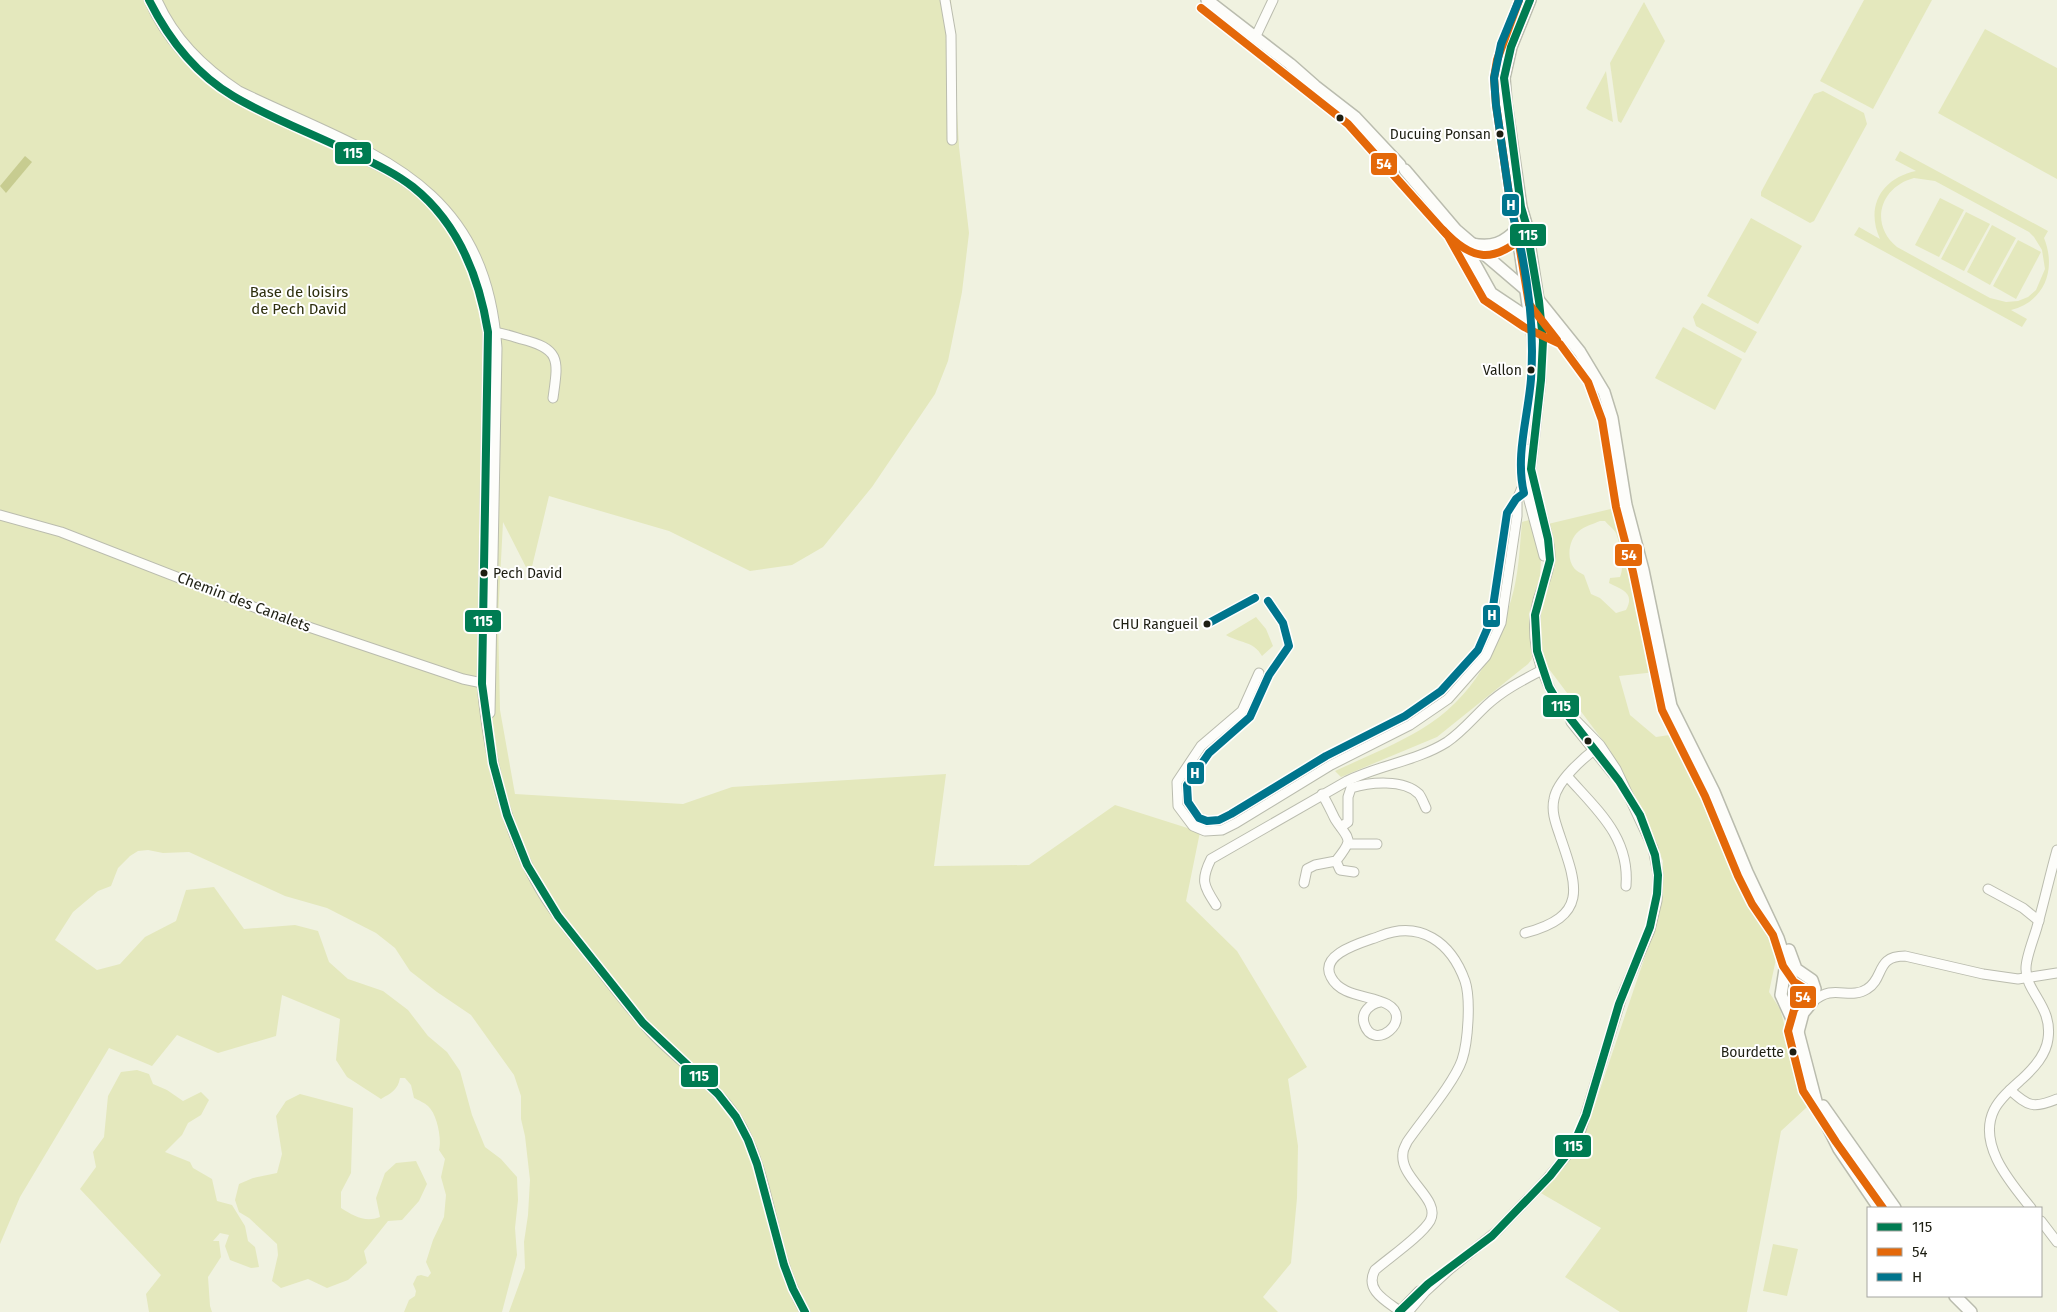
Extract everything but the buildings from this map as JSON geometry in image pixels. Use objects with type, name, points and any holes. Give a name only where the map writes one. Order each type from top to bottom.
[{"type":"street","points":[[149,0],[161,24],[193,64],[233,96],[380,167],[418,192],[436,210],[461,244],[474,272],[492,332]]},
{"type":"street","points":[[157,0],[168,20],[200,62],[220,78],[239,91],[390,163],[427,190],[459,226],[471,247],[488,290],[492,332],[486,684],[490,738],[498,782],[512,827],[526,864],[540,890],[636,1016],[663,1045],[727,1104],[742,1127],[761,1180],[783,1266],[805,1312]]},
{"type":"street","points":[[946,0],[951,35],[952,140]]},
{"type":"street","points":[[1207,0],[1355,117],[1456,230],[1539,301],[1580,352],[1597,377],[1608,405],[1626,505],[1643,570],[1671,706],[1714,792],[1737,850],[1782,950],[1786,963],[1781,995],[1798,1032],[1817,1104],[1831,1134],[1850,1166],[1878,1207]]},
{"type":"street","points":[[1255,38],[1273,0]]},
{"type":"street","points":[[1517,516],[1532,495],[1531,460],[1541,380],[1542,325],[1526,224],[1521,207],[1504,78],[1511,47],[1530,0]]},
{"type":"street","points":[[1354,994],[1364,1014],[1364,1025],[1377,1035],[1388,1033],[1395,1024],[1396,1014],[1390,1006],[1354,994],[1338,985],[1329,973],[1330,964],[1335,956],[1390,932],[1406,930],[1423,933],[1439,941],[1458,966],[1465,982],[1468,996],[1465,1050],[1461,1062],[1453,1077],[1407,1142],[1403,1153],[1404,1165],[1410,1179],[1428,1200],[1432,1209],[1431,1218],[1425,1228],[1372,1275],[1372,1286],[1375,1292],[1402,1312],[1417,1292],[1485,1243],[1545,1181],[1569,1153],[1581,1130],[1619,1006],[1650,930],[1657,902],[1658,874],[1655,853],[1630,796],[1623,781],[1597,747],[1565,716],[1542,670],[1535,638],[1535,614],[1550,559],[1549,548],[1524,472],[1536,379],[1530,319],[1517,229],[1521,207]]},
{"type":"street","points":[[1472,244],[1481,246],[1500,244],[1517,229]]},
{"type":"street","points":[[1456,230],[1491,293],[1530,319],[1566,336]]},
{"type":"street","points":[[492,332],[537,343],[552,353],[556,364],[553,398]]},
{"type":"street","points":[[1259,673],[1242,712],[1201,746],[1177,782],[1178,806],[1193,826],[1205,831],[1222,830],[1236,823],[1331,765],[1410,725],[1448,699],[1486,656],[1501,623],[1517,516],[1517,500],[1521,490],[1532,495]]},
{"type":"street","name":"Chemin des Canalets","points":[[0,515],[61,532],[282,618],[463,679],[486,684]]},
{"type":"street","points":[[1216,905],[1205,887],[1204,873],[1211,859],[1322,794],[1366,772],[1424,754],[1448,741],[1488,703],[1510,687],[1542,670]]},
{"type":"street","points":[[1524,933],[1544,928],[1563,917],[1573,899],[1575,887],[1573,875],[1553,809],[1557,788],[1597,747]]},
{"type":"street","points":[[1567,776],[1609,822],[1625,856],[1626,886]]},
{"type":"street","points":[[1341,826],[1348,822],[1348,797],[1351,788],[1363,785],[1407,786],[1420,795],[1426,808]]},
{"type":"street","points":[[1304,883],[1307,869],[1315,865],[1336,861],[1348,844],[1348,834],[1341,826],[1322,794]]},
{"type":"street","points":[[1348,844],[1377,844]]},
{"type":"street","points":[[2030,1207],[2002,1172],[1994,1152],[1990,1134],[1990,1123],[1994,1109],[2010,1090],[2033,1068],[2045,1051],[2048,1041],[2049,1025],[2047,1016],[2028,978],[2026,967],[2057,850]]},
{"type":"street","points":[[1336,861],[1340,870],[1354,872]]},
{"type":"street","points":[[1988,889],[2023,908],[2039,921]]},
{"type":"street","points":[[1760,898],[1782,931],[1792,961],[1814,985],[1829,993],[1856,994],[1866,990],[1873,984],[1883,964],[1896,956],[1905,956],[1983,974],[2018,979],[2057,973]]},
{"type":"street","points":[[1784,981],[1794,975],[1802,974]]},
{"type":"street","points":[[1798,1032],[1800,1022],[1815,994],[1814,985]]},
{"type":"street","points":[[1787,1005],[1798,1009],[1829,993]]},
{"type":"street","points":[[1364,1014],[1370,1005],[1380,1002]]},
{"type":"street","points":[[1812,1088],[1894,1207]]},
{"type":"street","points":[[2010,1090],[2024,1102],[2042,1106],[2057,1099]]},
{"type":"street","points":[[2042,1222],[2057,1242]]},
{"type":"street","points":[[1956,1297],[1971,1312]]},
{"type":"street","points":[[1966,1297],[1978,1312]]},
{"type":"green space","name":"Base de loisirs de Pech David","points":[[0,0],[951,0],[959,147],[969,233],[962,292],[948,361],[935,394],[872,487],[823,547],[792,565],[750,571],[669,531],[549,496],[530,575],[503,522],[498,618],[500,710],[515,794],[683,804],[732,787],[946,774],[934,866],[1029,865],[1115,805],[1200,832],[1186,901],[1237,951],[1307,1067],[1288,1079],[1298,1146],[1297,1198],[1291,1263],[1263,1297],[1278,1312],[509,1312],[525,1268],[524,1242],[530,1180],[521,1119],[521,1096],[514,1075],[471,1015],[410,971],[395,948],[376,933],[327,908],[285,896],[189,852],[163,853],[148,850],[138,851],[130,856],[118,868],[111,886],[98,891],[73,912],[55,940],[97,970],[120,964],[145,937],[176,921],[186,890],[214,887],[244,929],[295,925],[318,931],[329,962],[348,979],[383,991],[408,1010],[428,1036],[447,1052],[460,1071],[472,1115],[485,1147],[501,1159],[517,1177],[518,1200],[515,1228],[517,1255],[502,1312],[404,1312],[409,1300],[415,1296],[416,1291],[413,1284],[417,1276],[428,1277],[431,1273],[426,1262],[433,1240],[444,1217],[446,1195],[441,1177],[445,1159],[439,1150],[440,1140],[434,1115],[428,1106],[414,1098],[411,1085],[405,1078],[400,1078],[396,1088],[381,1099],[347,1077],[336,1060],[340,1019],[282,995],[276,1036],[218,1053],[177,1035],[152,1066],[109,1048],[20,1197],[0,1244]]},
{"type":"green space","points":[[1864,0],[1932,0],[1873,109],[1820,81]]},
{"type":"green space","points":[[1644,2],[1665,41],[1621,123],[1618,121],[1610,63]]},
{"type":"green space","points":[[1985,29],[2057,68],[2057,179],[1938,113]]},
{"type":"green space","points":[[1606,71],[1613,122],[1586,108]]},
{"type":"green space","points":[[1823,91],[1864,113],[1867,124],[1814,221],[1810,223],[1761,196],[1761,192],[1814,94]]},
{"type":"green space","points":[[1900,151],[2048,231],[2044,238],[2049,262],[2045,283],[2032,300],[2011,310],[2027,319],[2022,327],[1854,235],[1859,227],[1880,239],[1875,215],[1880,195],[1894,180],[1916,171],[1895,160]],"holes":[[[1914,178],[1935,181],[2029,232],[2034,237],[2042,250],[2045,269],[2036,290],[2028,297],[2018,301],[2006,302],[1990,298],[1897,247],[1888,238],[1883,228],[1882,207],[1893,189]]]},
{"type":"green space","points":[[1940,198],[1964,210],[1939,257],[1915,245]]},
{"type":"green space","points":[[1966,212],[1990,224],[1964,271],[1941,259]]},
{"type":"green space","points":[[1751,218],[1802,246],[1758,324],[1707,296]]},
{"type":"green space","points":[[1992,225],[2016,238],[1990,285],[1967,272]]},
{"type":"green space","points":[[2018,240],[2041,252],[2016,299],[1993,286]]},
{"type":"green space","points":[[1702,303],[1757,332],[1745,353],[1696,326],[1693,317]]},
{"type":"green space","points":[[1683,327],[1742,359],[1715,410],[1655,378]]},
{"type":"green space","points":[[1619,507],[1656,672],[1619,676],[1630,715],[1656,737],[1676,734],[1682,740],[1763,914],[1776,959],[1769,992],[1780,1009],[1807,1107],[1781,1131],[1747,1312],[1620,1312],[1565,1277],[1601,1228],[1539,1192],[1577,1152],[1591,1116],[1659,915],[1663,861],[1642,812],[1610,750],[1546,665],[1540,646],[1540,609],[1555,566],[1548,524]],"holes":[[[1600,521],[1605,521],[1616,533],[1622,561],[1620,577],[1610,578],[1609,583],[1626,593],[1629,600],[1626,610],[1616,613],[1600,598],[1591,594],[1584,575],[1575,569],[1569,554],[1573,539],[1581,529]]]},
{"type":"green space","points":[[1529,520],[1541,560],[1540,577],[1529,614],[1532,659],[1437,737],[1341,777],[1335,771],[1389,747],[1420,730],[1439,717],[1470,687],[1482,670],[1501,631],[1516,581],[1522,522]]},
{"type":"green space","points":[[1256,617],[1266,629],[1273,646],[1262,656],[1251,645],[1226,635]]},
{"type":"green space","points":[[137,1070],[149,1074],[153,1084],[167,1090],[183,1101],[201,1092],[209,1100],[201,1115],[188,1123],[182,1135],[165,1152],[190,1162],[193,1168],[212,1179],[217,1201],[232,1205],[245,1226],[248,1241],[255,1247],[259,1267],[251,1268],[230,1260],[225,1246],[229,1235],[220,1233],[213,1241],[219,1241],[221,1257],[208,1277],[212,1312],[149,1312],[146,1294],[161,1275],[80,1189],[96,1167],[93,1152],[104,1137],[108,1096],[121,1072]]},
{"type":"green space","points":[[300,1094],[353,1108],[351,1173],[341,1192],[341,1208],[364,1219],[380,1217],[376,1198],[385,1173],[396,1163],[416,1161],[427,1184],[419,1201],[402,1220],[388,1221],[364,1251],[367,1263],[348,1280],[327,1288],[308,1279],[281,1288],[272,1281],[278,1255],[277,1244],[249,1218],[239,1212],[235,1200],[239,1184],[253,1178],[277,1173],[282,1154],[276,1116],[286,1101]]},
{"type":"green space","points":[[1773,1244],[1798,1249],[1787,1296],[1763,1291]]},
{"type":"shaded area","points":[[25,156],[32,162],[6,193],[0,186]]},
{"type":"transit line","name":"115","points":[[149,0],[174,41],[207,77],[247,104],[374,164],[406,182],[429,201],[454,234],[464,252],[479,291],[488,332],[482,684],[493,763],[507,815],[527,865],[558,916],[643,1023],[718,1094],[736,1117],[748,1140],[757,1164],[784,1265],[793,1289],[805,1312]]},
{"type":"transit line","name":"54","points":[[1519,0],[1497,60],[1494,78],[1496,105],[1511,208],[1516,226],[1529,304],[1557,340]]},
{"type":"transit line","name":"H","points":[[1268,601],[1283,623],[1289,646],[1269,675],[1250,717],[1209,753],[1187,785],[1188,802],[1199,818],[1207,821],[1219,820],[1231,814],[1326,756],[1405,716],[1441,691],[1478,650],[1491,620],[1507,513],[1516,499],[1524,493],[1521,451],[1532,358],[1528,293],[1521,250],[1511,208],[1496,105],[1494,78],[1501,44],[1519,0]]},
{"type":"transit line","name":"115","points":[[1399,1312],[1428,1284],[1492,1236],[1550,1176],[1572,1148],[1586,1115],[1619,1004],[1650,927],[1657,894],[1658,875],[1655,855],[1640,815],[1619,781],[1559,704],[1549,687],[1537,651],[1535,615],[1550,560],[1548,539],[1531,469],[1541,380],[1543,341],[1539,301],[1526,224],[1521,207],[1504,78],[1511,47],[1530,0]]},
{"type":"transit line","name":"54","points":[[1201,8],[1348,124],[1448,236],[1484,300],[1524,327],[1560,344],[1588,382],[1602,420],[1616,507],[1633,572],[1662,710],[1705,796],[1738,876],[1752,904],[1773,935],[1783,966],[1794,982],[1804,988],[1804,995],[1794,1010],[1788,1031],[1803,1091],[1836,1142],[1882,1207]]},
{"type":"transit line","name":"54","points":[[1443,230],[1463,247],[1482,255],[1502,251],[1524,236]]},
{"type":"transit line","name":"H","points":[[1207,624],[1255,598]]},
{"type":"place","name":"Ducuing Ponsan","points":[[1500,134]]},
{"type":"place","name":"Vallon","points":[[1531,370]]},
{"type":"place","name":"Pech David","points":[[484,573]]},
{"type":"place","name":"CHU Rangueil","points":[[1207,624]]},
{"type":"place","name":"Bourdette","points":[[1793,1052]]}]
